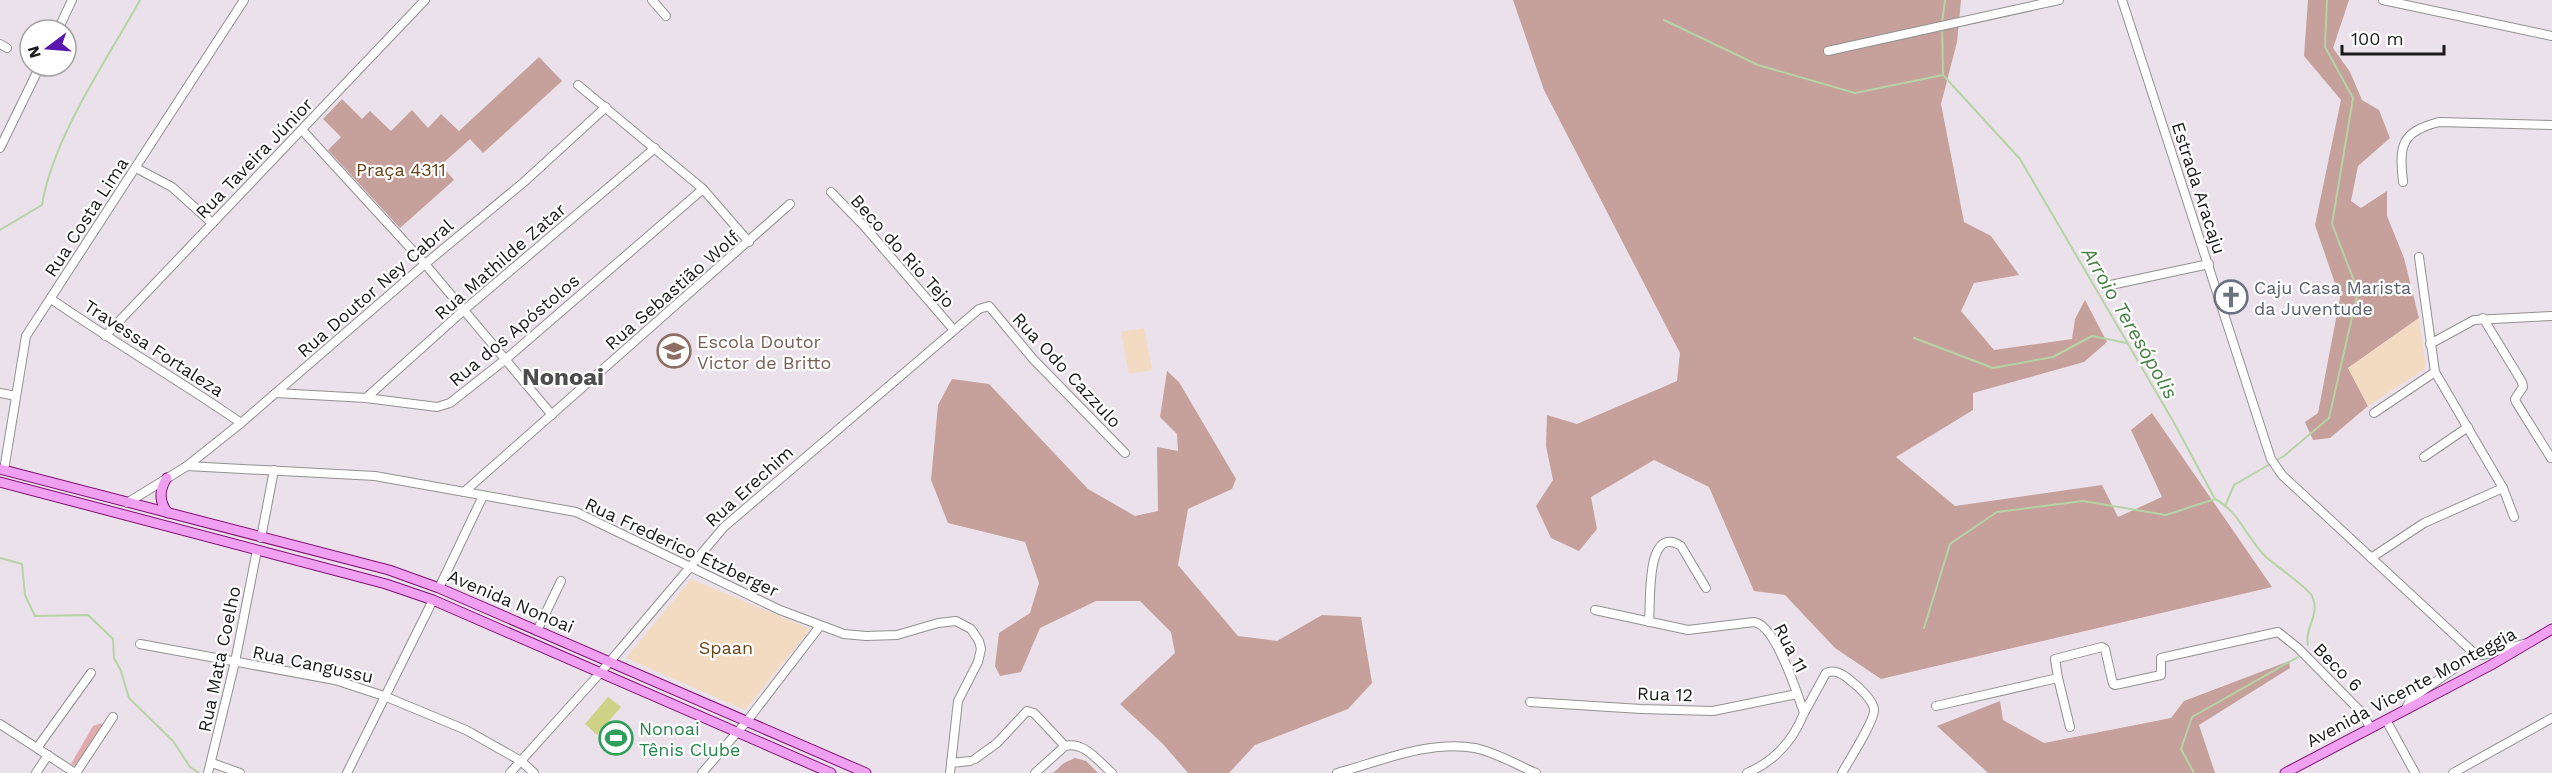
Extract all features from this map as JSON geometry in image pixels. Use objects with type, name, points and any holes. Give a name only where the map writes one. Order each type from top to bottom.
[{"type":"main road","name":"Avenida Nonoai","points":[[2,470],[389,570],[439,588],[866,773]]},
{"type":"main road","points":[[167,478],[161,493],[162,504],[168,513]]},
{"type":"main road","name":"Avenida Nonoai","points":[[0,482],[386,584],[433,600],[831,773]]},
{"type":"main road","points":[[97,507],[105,505],[119,507],[127,503]]},
{"type":"main road","name":"Avenida Vicente Monteggia","points":[[2285,773],[2551,632]]},
{"type":"street","points":[[64,18],[72,0]]},
{"type":"street","name":"Rua Costa Lima","points":[[2,470],[26,336],[244,0]]},
{"type":"street","name":"Rua Taveira Júnior","points":[[105,336],[425,0]]},
{"type":"street","points":[[652,0],[666,16]]},
{"type":"street","points":[[1828,51],[2059,0]]},
{"type":"street","name":"Estrada Aracaju","points":[[2122,0],[2271,459],[2282,475],[2475,654]]},
{"type":"street","points":[[2383,0],[2552,36]]},
{"type":"street","points":[[0,148],[34,78]]},
{"type":"street","points":[[578,85],[703,189],[749,242]]},
{"type":"street","name":"Rua Doutor Ney Cabral","points":[[127,503],[187,466],[241,423],[424,264],[524,182],[606,107]]},
{"type":"street","points":[[2403,182],[2401,164],[2404,144],[2412,132],[2425,126],[2439,122],[2552,125]]},
{"type":"street","points":[[302,130],[424,264],[552,415]]},
{"type":"street","name":"Rua Mathilde Zatar","points":[[366,398],[464,310],[655,148]]},
{"type":"street","points":[[136,168],[172,187],[212,223]]},
{"type":"street","name":"Rua dos Apóstolos","points":[[276,393],[366,398],[437,407],[450,403],[506,359],[703,189]]},
{"type":"street","name":"Beco do Rio Tejo","points":[[831,192],[864,226],[953,329]]},
{"type":"street","name":"Rua Sebastião Wolf","points":[[464,492],[790,204]]},
{"type":"street","points":[[2419,257],[2435,372],[2503,488],[2514,517]]},
{"type":"street","points":[[2106,286],[2209,264]]},
{"type":"street","name":"Travessa Fortaleza","points":[[51,299],[241,423]]},
{"type":"street","name":"Rua Erechim","points":[[510,773],[601,672],[724,526],[953,329],[980,309],[989,306]]},
{"type":"street","name":"Rua Odo Cazzulo","points":[[989,306],[1033,359],[1125,453]]},
{"type":"street","points":[[2430,344],[2460,326],[2483,318],[2552,316]]},
{"type":"street","points":[[2483,318],[2513,364],[2523,387],[2515,400],[2551,458]]},
{"type":"street","points":[[2374,413],[2435,372]]},
{"type":"street","points":[[0,393],[16,396]]},
{"type":"street","points":[[2424,457],[2468,428]]},
{"type":"street","name":"Rua Frederico Etzberger","points":[[187,466],[375,476],[576,512],[591,517],[688,567],[780,610],[843,634],[897,635],[948,621],[956,621],[971,630],[979,641],[981,649],[978,662],[958,701],[950,773]]},
{"type":"street","points":[[261,538],[274,470]]},
{"type":"street","name":"Rua Doutor Ney Cabral","points":[[117,500],[156,484]]},
{"type":"street","points":[[2371,558],[2424,523],[2503,488]]},
{"type":"street","points":[[439,588],[483,496]]},
{"type":"street","points":[[1649,622],[1653,559],[1659,546],[1666,543],[1681,546],[1706,588]]},
{"type":"street","name":"Rua Mata Coelho","points":[[208,773],[235,662],[257,550]]},
{"type":"street","points":[[537,630],[561,581]]},
{"type":"street","points":[[347,773],[433,600]]},
{"type":"street","name":"Rua 11","points":[[1595,610],[1688,630],[1761,623],[1778,647],[1804,713]]},
{"type":"street","points":[[702,773],[747,721],[820,626]]},
{"type":"street","name":"Beco 6","points":[[2058,678],[2055,659],[2102,647],[2105,649],[2115,686],[2160,675],[2161,658],[2278,632],[2298,648],[2364,715],[2370,728]]},
{"type":"street","points":[[2405,711],[2411,699],[2475,654],[2483,655],[2529,643]]},
{"type":"street","name":"Rua Cangussu","points":[[140,644],[335,680],[384,696],[466,730],[521,761],[534,773]]},
{"type":"street","points":[[1747,773],[1761,767],[1782,750],[1826,673],[1831,671],[1838,672],[1852,681],[1873,705],[1874,716],[1842,773]]},
{"type":"street","points":[[37,748],[91,673]]},
{"type":"street","points":[[1936,706],[2058,678],[2070,726]]},
{"type":"street","name":"Rua 12","points":[[1530,702],[1713,711],[1797,694]]},
{"type":"street","points":[[951,763],[973,760],[997,743],[1027,711],[1034,712],[1065,746]]},
{"type":"street","points":[[0,724],[75,773],[113,717]]},
{"type":"street","points":[[2453,773],[2552,718]]},
{"type":"street","points":[[2386,720],[2415,773]]},
{"type":"street","points":[[1035,773],[1065,746],[1072,745],[1083,747],[1112,773]]},
{"type":"street","points":[[1337,773],[1421,750],[1456,746],[1478,748],[1536,773]]},
{"type":"street","points":[[36,773],[48,755]]},
{"type":"street","points":[[212,763],[240,773]]},
{"type":"shaded area","points":[[102,723],[103,730],[78,767],[71,764],[93,726]]},
{"type":"green space","points":[[1513,0],[1961,0],[1957,42],[1941,104],[1964,222],[1991,236],[2019,275],[1974,283],[1961,311],[1994,350],[2072,339],[2075,319],[2085,300],[2107,342],[2084,362],[1973,393],[1973,410],[1896,457],[1955,506],[2102,485],[2118,517],[2162,497],[2131,430],[2152,413],[2272,587],[1881,679],[1835,648],[1785,595],[1754,591],[1709,487],[1654,460],[1591,497],[1597,529],[1579,551],[1551,538],[1536,506],[1553,480],[1546,446],[1547,415],[1577,424],[1677,381],[1680,353],[1544,90]]},
{"type":"green space","points":[[2308,0],[2349,0],[2333,48],[2350,72],[2362,100],[2379,110],[2390,138],[2358,166],[2351,201],[2361,208],[2387,191],[2387,216],[2404,258],[2419,318],[2348,368],[2368,406],[2330,438],[2313,440],[2305,422],[2318,413],[2340,298],[2315,225],[2341,100],[2304,56]]},
{"type":"green space","name":"Praça 4311","points":[[539,57],[562,81],[483,153],[470,139],[441,165],[454,180],[400,228],[328,150],[341,137],[323,119],[342,99],[362,119],[370,111],[391,131],[412,110],[428,128],[441,114],[459,131]]},
{"type":"green space","points":[[2419,318],[2426,368],[2368,406],[2348,368]]},
{"type":"green space","points":[[1144,328],[1152,370],[1129,374],[1121,332]]},
{"type":"green space","points":[[1167,371],[1179,382],[1236,479],[1232,489],[1188,509],[1178,565],[1238,636],[1277,641],[1322,615],[1361,617],[1372,683],[1348,709],[1255,745],[1229,773],[1188,773],[1163,744],[1120,704],[1175,653],[1171,632],[1140,601],[1096,601],[1040,628],[1021,672],[1000,676],[995,666],[999,633],[1030,613],[1039,583],[1025,542],[948,523],[931,480],[938,405],[952,379],[989,384],[1088,489],[1135,516],[1158,511],[1157,447],[1178,451],[1177,434],[1160,417]]},
{"type":"green space","name":"Spaan","points":[[691,579],[810,629],[745,710],[626,658]]},
{"type":"green space","points":[[2289,661],[2290,668],[2199,725],[2215,773],[1988,773],[1937,726],[2000,701],[2003,720],[2044,743],[2171,718],[2184,701]]},
{"type":"green space","points":[[608,697],[621,707],[597,735],[585,724]]},
{"type":"green space","points":[[1075,758],[1086,761],[1098,773],[1053,773],[1064,763]]},
{"type":"waterway","points":[[0,230],[42,205],[48,179],[69,126],[140,0]]},
{"type":"waterway","name":"Arroio Teresópolis","points":[[1945,0],[1942,23],[1943,75],[2020,159],[2173,421],[2215,499],[2237,518],[2259,550],[2312,596],[2315,609],[2308,633],[2308,645]]},
{"type":"waterway","points":[[2226,504],[2234,485],[2284,456],[2329,418],[2358,291],[2332,224],[2353,98],[2325,47],[2327,0]]},
{"type":"waterway","points":[[1664,20],[1758,65],[1855,93],[1943,75]]},
{"type":"waterway","points":[[1914,338],[1993,368],[2053,357],[2092,336],[2127,343]]},
{"type":"waterway","points":[[1924,628],[1950,544],[1997,512],[2083,501],[2166,515],[2215,499]]},
{"type":"waterway","points":[[0,558],[22,564],[25,595],[35,616],[88,615],[113,639],[114,658],[121,671],[129,698],[173,741],[190,767],[199,773]]},
{"type":"waterway","points":[[2194,773],[2181,749],[2192,717],[2298,657]]},
{"type":"place","name":"Caju Casa Marista da Juventude","points":[[2231,297]]},
{"type":"place","name":"Escola Doutor Victor de Britto","points":[[674,351]]},
{"type":"place","name":"Nonoai Tênis Clube","points":[[616,738]]},
{"type":"district","name":"Nonoai","points":[[563,377]]}]
